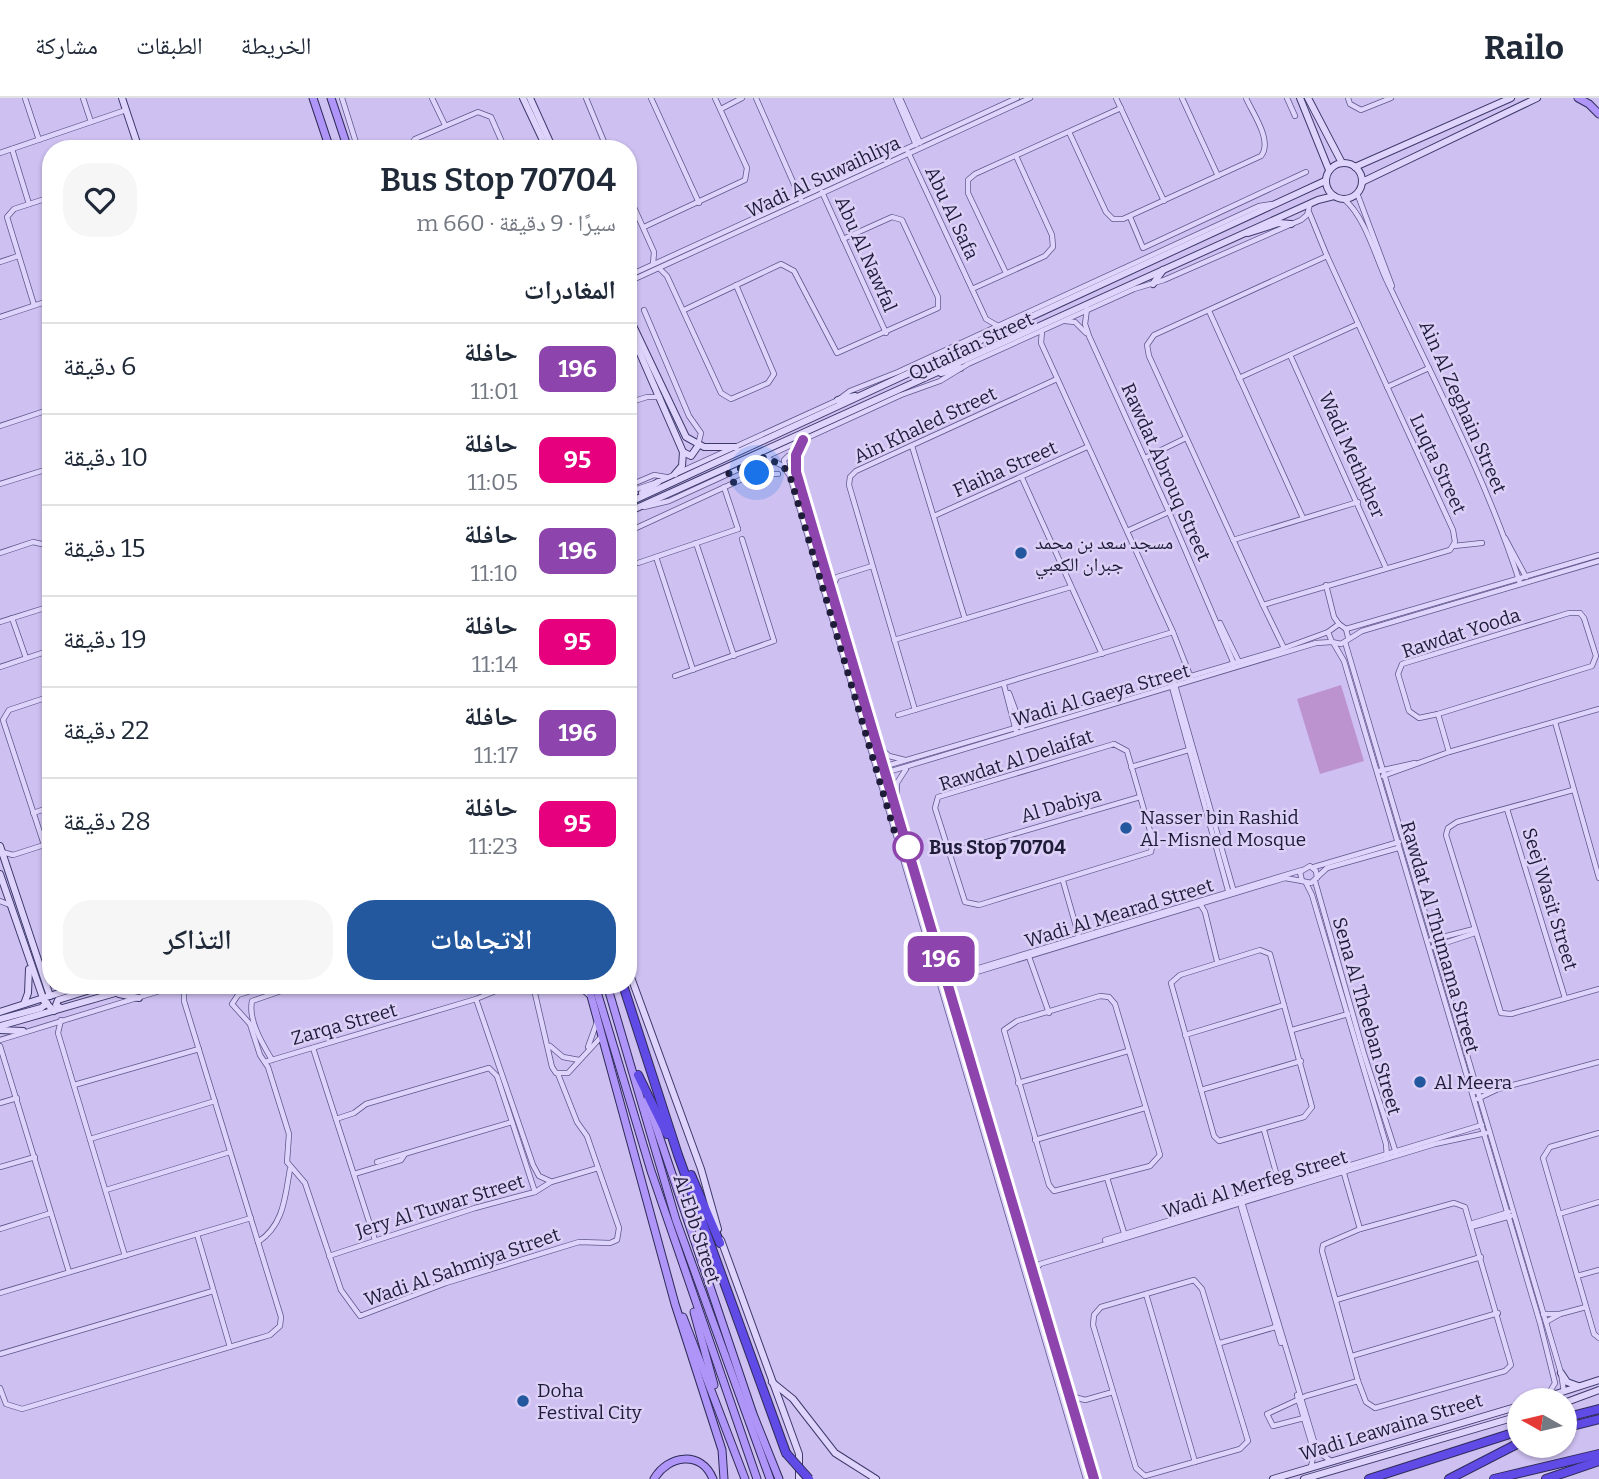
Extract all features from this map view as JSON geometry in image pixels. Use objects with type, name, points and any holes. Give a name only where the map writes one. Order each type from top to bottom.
[{"type":"highway","points":[[626,994],[678,1155],[786,1453],[809,1479]]},
{"type":"highway","points":[[638,1075],[678,1155]]},
{"type":"highway","points":[[673,1136],[720,1243]]},
{"type":"highway","points":[[1577,1415],[1599,1409]]},
{"type":"highway","points":[[1577,1425],[1599,1419]]},
{"type":"highway","points":[[1369,1479],[1507,1435]]},
{"type":"highway","points":[[1449,1479],[1507,1449]]},
{"type":"highway","points":[[1494,1479],[1599,1454]]},
{"type":"highway","points":[[1546,1479],[1599,1461]]},
{"type":"main road","points":[[313,98],[327,140]]},
{"type":"main road","points":[[332,98],[345,140]]},
{"type":"main road","points":[[1578,98],[1599,114]]},
{"type":"main road","name":"Al Ebb Street","points":[[598,994],[647,1160],[757,1479]]},
{"type":"main road","name":"Al Ebb Street","points":[[610,994],[688,1256],[770,1479]]},
{"type":"main road","points":[[590,995],[675,1304],[722,1450],[724,1479]]},
{"type":"main road","points":[[628,1059],[638,1075],[662,1138],[753,1414],[779,1479]]},
{"type":"main road","points":[[690,1284],[715,1399]]},
{"type":"main road","points":[[675,1304],[687,1324],[745,1479]]},
{"type":"main road","points":[[653,1479],[669,1463],[686,1458],[705,1465],[713,1479]]},
{"type":"street","points":[[25,98],[39,139]]},
{"type":"street","points":[[83,98],[91,121]]},
{"type":"street","points":[[122,98],[136,140]]},
{"type":"street","points":[[342,98],[355,140]]},
{"type":"street","points":[[432,98],[445,125]]},
{"type":"street","points":[[523,98],[543,140]]},
{"type":"street","points":[[530,98],[549,140]]},
{"type":"street","points":[[586,98],[603,140]]},
{"type":"street","points":[[651,98],[699,203]]},
{"type":"street","points":[[644,227],[745,180],[747,168],[716,98]]},
{"type":"street","points":[[721,109],[742,98]]},
{"type":"street","points":[[757,98],[801,199]]},
{"type":"street","points":[[898,98],[919,145]]},
{"type":"street","name":"Wadi Al Suwaihliya","points":[[637,272],[907,151],[1017,98]]},
{"type":"street","points":[[1116,98],[1164,201]]},
{"type":"street","points":[[1182,98],[1218,176]]},
{"type":"street","points":[[1069,132],[1107,215],[1116,220],[1130,217],[1261,156],[1266,149],[1265,140],[1246,98]]},
{"type":"street","points":[[1287,98],[1296,116]]},
{"type":"street","points":[[1300,98],[1329,170]]},
{"type":"street","points":[[1308,98],[1342,163]]},
{"type":"street","points":[[1348,98],[1350,104],[1361,110],[1391,98]]},
{"type":"street","points":[[1511,98],[1355,166],[1342,163],[1329,170],[1325,181],[1334,196],[1344,199],[1357,192],[1362,182],[1537,98]]},
{"type":"street","name":"Wadi Al Suwaihliya","points":[[919,145],[1027,99]]},
{"type":"street","points":[[1006,274],[968,193],[967,184],[975,174],[1121,108]]},
{"type":"street","points":[[0,153],[126,110]]},
{"type":"street","points":[[414,140],[475,113],[485,113],[493,120],[501,140]]},
{"type":"street","points":[[12,149],[29,204]]},
{"type":"street","name":"Abu Al Safa","points":[[907,151],[986,319]]},
{"type":"street","name":"Abu Al Safa","points":[[972,289],[1049,254],[1054,243],[1016,156]]},
{"type":"street","points":[[1355,166],[1362,182]]},
{"type":"street","points":[[1130,217],[1143,248],[1306,172]]},
{"type":"street","name":"Qutaifan Street","points":[[637,499],[1325,181]]},
{"type":"street","name":"Abu Al Nawfal","points":[[821,190],[886,333]]},
{"type":"street","name":"Ain Al Zeghain Street","points":[[1357,192],[1393,290]]},
{"type":"street","name":"Qutaifan Street","points":[[637,508],[1088,302],[1334,196]]},
{"type":"street","name":"Wadi Al Suwaihliya","points":[[637,278],[801,199]]},
{"type":"street","name":"Ain Al Zeghain Street","points":[[1344,199],[1357,214],[1505,537],[1527,578]]},
{"type":"street","points":[[34,305],[7,216],[14,209],[42,200]]},
{"type":"street","name":"Qutaifan Street","points":[[637,489],[736,447],[838,400],[850,391],[1259,206],[1276,205]]},
{"type":"street","points":[[1304,218],[1309,207]]},
{"type":"street","name":"Luqta Street","points":[[1263,605],[1450,550],[1454,546],[1455,535],[1312,225],[1309,207]]},
{"type":"street","points":[[637,213],[654,252],[653,265]]},
{"type":"street","points":[[684,310],[778,265],[787,264],[794,271],[836,352],[842,353],[937,308],[939,299],[900,218],[889,218],[843,239]]},
{"type":"street","name":"Qutaifan Street","points":[[637,508],[669,502],[901,395],[940,381],[960,368],[1028,336],[1304,218]]},
{"type":"street","name":"Luqta Street","points":[[1304,218],[1312,225]]},
{"type":"street","points":[[1246,232],[1257,232],[1279,223],[1291,224]]},
{"type":"street","points":[[654,252],[664,259]]},
{"type":"street","points":[[0,262],[18,256]]},
{"type":"street","points":[[1282,649],[1147,352],[1147,345],[1154,335],[1326,256]]},
{"type":"street","points":[[667,276],[668,265]]},
{"type":"street","points":[[1153,284],[1165,268]]},
{"type":"street","points":[[659,269],[667,276],[724,397],[733,399],[768,383],[774,371],[736,285]]},
{"type":"street","name":"Rawdat Abrouq Street","points":[[1088,302],[1085,324],[1088,336],[1237,665]]},
{"type":"street","points":[[0,317],[42,303]]},
{"type":"street","points":[[644,310],[690,416],[701,433],[698,446],[691,456],[683,452]]},
{"type":"street","points":[[1209,311],[1303,518]]},
{"type":"street","points":[[984,332],[986,319],[998,326]]},
{"type":"street","points":[[1064,321],[1079,325],[1088,336]]},
{"type":"street","points":[[1239,378],[1358,324]]},
{"type":"street","points":[[1042,330],[1041,343],[1194,679]]},
{"type":"street","points":[[637,334],[689,441],[698,446],[736,447]]},
{"type":"street","points":[[1028,336],[1041,343]]},
{"type":"street","points":[[637,347],[683,452],[682,466],[675,474]]},
{"type":"street","name":"Wadi Methkher","points":[[1290,355],[1386,568]]},
{"type":"street","points":[[929,375],[960,368]]},
{"type":"street","points":[[1387,387],[1429,368]]},
{"type":"street","name":"Ain Khaled Street","points":[[915,710],[849,485],[850,477],[856,471],[1057,379]]},
{"type":"street","points":[[647,397],[655,386]]},
{"type":"street","points":[[838,400],[867,394]]},
{"type":"street","points":[[637,400],[660,397]]},
{"type":"street","points":[[0,426],[42,412]]},
{"type":"street","points":[[1145,457],[1186,438]]},
{"type":"street","points":[[796,472],[796,455],[803,440]]},
{"type":"street","points":[[912,446],[965,619]]},
{"type":"street","name":"Flaiha Street","points":[[934,516],[1087,447]]},
{"type":"street","points":[[765,457],[787,470]]},
{"type":"street","points":[[1086,1479],[783,460],[790,457],[827,571],[1094,1479]]},
{"type":"street","points":[[0,484],[42,471]]},
{"type":"street","points":[[637,528],[757,473],[778,474]]},
{"type":"street","points":[[728,474],[732,483]]},
{"type":"street","points":[[637,482],[654,475],[667,478]]},
{"type":"street","points":[[1022,478],[1102,654]]},
{"type":"street","points":[[637,497],[658,482]]},
{"type":"street","points":[[638,563],[738,530],[724,487]]},
{"type":"street","points":[[1233,540],[1358,502]]},
{"type":"street","points":[[1128,531],[1169,512]]},
{"type":"street","name":"Ain Al Zeghain Street","points":[[1505,537],[1520,580]]},
{"type":"street","points":[[675,676],[775,640],[742,538]]},
{"type":"street","points":[[0,553],[36,541],[42,543]]},
{"type":"street","points":[[696,543],[734,656]]},
{"type":"street","points":[[1454,546],[1482,543]]},
{"type":"street","points":[[1326,585],[1334,618],[1346,629],[1599,555]]},
{"type":"street","points":[[656,557],[693,670]]},
{"type":"street","points":[[1527,578],[1599,561]]},
{"type":"street","points":[[831,588],[837,577],[872,566]]},
{"type":"street","points":[[827,571],[837,577]]},
{"type":"street","points":[[1346,639],[1520,580]]},
{"type":"street","points":[[894,640],[1071,587]]},
{"type":"street","points":[[0,622],[42,609]]},
{"type":"street","name":"Rawdat Yooda","points":[[1573,612],[1583,615],[1591,637],[1596,656],[1591,667],[1419,718],[1411,715],[1398,674],[1400,665],[1573,612]]},
{"type":"street","points":[[12,618],[26,658]]},
{"type":"street","points":[[1330,629],[1334,618]]},
{"type":"street","name":"Wadi Al Gaeya Street","points":[[885,770],[908,767],[1194,679],[1282,649],[1339,624]]},
{"type":"street","name":"Rawdat Al Thumama Street","points":[[1330,629],[1333,643],[1343,657],[1380,774],[1510,1214],[1555,1383],[1551,1388]]},
{"type":"street","name":"Rawdat Al Thumama Street","points":[[1346,629],[1346,639],[1380,774]]},
{"type":"street","points":[[898,715],[1173,632]]},
{"type":"street","points":[[1591,637],[1599,635]]},
{"type":"street","name":"Wadi Al Gaeya Street","points":[[1237,665],[1316,643],[1333,643],[1346,639]]},
{"type":"street","points":[[0,667],[42,653]]},
{"type":"street","points":[[1006,684],[1019,731]]},
{"type":"street","points":[[1173,685],[1232,892]]},
{"type":"street","points":[[42,698],[9,710],[3,720],[42,839]]},
{"type":"street","points":[[1380,774],[1599,709]]},
{"type":"street","points":[[1438,714],[1449,752]]},
{"type":"street","points":[[1555,722],[1599,878]]},
{"type":"street","name":"Wadi Al Gaeya Street","points":[[877,772],[1019,731]]},
{"type":"street","points":[[876,742],[889,756],[909,761]]},
{"type":"street","name":"Rawdat Al Delaifat","points":[[1114,744],[1125,748],[1140,797],[1154,844],[1151,852],[1063,881],[972,905],[961,896],[934,805],[940,796],[1114,744]]},
{"type":"street","points":[[1131,766],[1191,749]]},
{"type":"street","points":[[897,811],[897,783],[908,767]]},
{"type":"street","points":[[1573,790],[1457,822],[1447,831],[1474,931],[1501,1013],[1511,1014],[1599,989]]},
{"type":"street","name":"Al Dabiya","points":[[949,853],[1140,797]]},
{"type":"street","name":"Seej Wasit Street","points":[[1507,809],[1565,998]]},
{"type":"street","points":[[33,813],[42,810]]},
{"type":"street","name":"Wadi Al Mearad Street","points":[[945,972],[959,974],[1302,870],[1401,845]]},
{"type":"street","points":[[6,864],[13,855],[42,846]]},
{"type":"street","points":[[1,849],[13,855]]},
{"type":"street","points":[[1,849],[42,969]]},
{"type":"street","name":"Wadi Al Mearad Street","points":[[1232,892],[1285,878],[1304,882],[1316,879],[1327,868],[1359,855]]},
{"type":"street","points":[[1313,867],[1316,879]]},
{"type":"street","points":[[1302,870],[1304,882]]},
{"type":"street","points":[[0,874],[29,964],[42,991]]},
{"type":"street","name":"Sena Al Theeban Street","points":[[1316,879],[1386,1144],[1387,1157]]},
{"type":"street","points":[[1063,881],[1079,938]]},
{"type":"street","name":"Sena Al Theeban Street","points":[[1304,882],[1397,1155]]},
{"type":"street","points":[[6,892],[0,901],[10,905]]},
{"type":"street","points":[[1202,901],[1220,960]]},
{"type":"street","points":[[17,924],[25,921]]},
{"type":"street","points":[[1430,944],[1474,931]]},
{"type":"street","points":[[1260,950],[1268,952],[1284,1005],[1312,1101],[1310,1112],[1264,1129],[1217,1140],[1171,990],[1172,981],[1220,960],[1260,950]]},
{"type":"street","points":[[1028,953],[1049,1013]]},
{"type":"street","name":"Wadi Al Mearad Street","points":[[950,988],[957,978],[1028,953]]},
{"type":"street","points":[[24,1004],[28,996],[29,964]]},
{"type":"street","points":[[44,994],[58,1010]]},
{"type":"street","points":[[45,994],[46,999]]},
{"type":"street","points":[[0,1020],[59,994]]},
{"type":"street","points":[[58,1010],[55,1004],[58,999],[75,994]]},
{"type":"street","points":[[0,1028],[114,994]]},
{"type":"street","points":[[121,994],[139,998]]},
{"type":"street","points":[[69,1272],[1,1049],[3,1039],[48,1023],[152,994]]},
{"type":"street","points":[[0,1388],[6,1404],[20,1410],[270,1335],[281,1323],[182,994]]},
{"type":"street","points":[[241,994],[232,1002],[250,1024],[288,1130],[285,1154],[290,1168],[280,1218],[270,1233],[258,1242]]},
{"type":"street","points":[[272,994],[252,1001],[251,1011],[260,1039],[272,1060]]},
{"type":"street","name":"Zarqa Street","points":[[265,1062],[488,994]]},
{"type":"street","name":"Wadi Al Sahmiya Street","points":[[290,1168],[305,1183],[343,1294],[362,1317],[446,1283],[581,1241],[610,1243],[617,1240],[620,1232],[587,1136],[577,1122],[558,1074],[552,1067],[535,994]]},
{"type":"street","points":[[637,994],[701,1169],[720,1243],[799,1454],[799,1479]]},
{"type":"street","points":[[1100,996],[1109,997],[1115,1004],[1128,1051],[1159,1152],[1158,1160],[1150,1166],[1054,1191],[1049,1185],[1035,1140],[1004,1034],[1005,1027],[1100,996]]},
{"type":"street","points":[[0,1012],[46,999]]},
{"type":"street","points":[[475,999],[535,1192]]},
{"type":"street","points":[[1185,1035],[1284,1005]]},
{"type":"street","points":[[1292,1030],[1350,1014]]},
{"type":"street","points":[[58,1033],[61,1020]]},
{"type":"street","points":[[587,1051],[597,1021]]},
{"type":"street","points":[[48,1023],[58,1033],[125,1256]]},
{"type":"street","points":[[0,1028],[23,1031]]},
{"type":"street","points":[[558,1074],[568,1073],[602,1036]]},
{"type":"street","points":[[548,1042],[563,1057],[579,1060]]},
{"type":"street","points":[[313,1048],[375,1240]]},
{"type":"street","points":[[74,1085],[199,1049]]},
{"type":"street","points":[[1018,1083],[1128,1051]]},
{"type":"street","points":[[1201,1090],[1301,1061]]},
{"type":"street","points":[[1474,1092],[1498,1089],[1599,1062]]},
{"type":"street","points":[[336,1119],[354,1113],[366,1104],[482,1068],[494,1071],[534,1169],[551,1182]]},
{"type":"street","points":[[1476,1099],[1498,1089]]},
{"type":"street","points":[[0,1104],[17,1098]]},
{"type":"street","points":[[90,1139],[215,1101]]},
{"type":"street","points":[[1035,1140],[1146,1108]]},
{"type":"street","points":[[377,1162],[512,1122]]},
{"type":"street","name":"Wadi Al Merfeg Street","points":[[1397,1155],[1483,1124]]},
{"type":"street","points":[[1264,1129],[1281,1189]]},
{"type":"street","name":"Wadi Al Merfeg Street","points":[[1030,1259],[1041,1261],[1387,1157],[1486,1133]]},
{"type":"street","points":[[1599,1133],[1550,1147],[1544,1153],[1594,1334],[1599,1338]]},
{"type":"street","points":[[106,1190],[230,1152]]},
{"type":"street","points":[[354,1174],[401,1160],[405,1154]]},
{"type":"street","points":[[0,1167],[35,1157]]},
{"type":"street","name":"Jery Al Tuwar Street","points":[[329,1256],[535,1192],[551,1182],[598,1168]]},
{"type":"street","points":[[1344,1170],[1360,1229]]},
{"type":"street","points":[[1107,1178],[1124,1236]]},
{"type":"street","points":[[1240,1201],[1317,1451],[1332,1461]]},
{"type":"street","points":[[1559,1214],[1599,1202]]},
{"type":"street","points":[[1457,1203],[1465,1207],[1512,1360],[1505,1371],[1377,1408],[1366,1402],[1322,1247],[1329,1240],[1360,1229],[1457,1203]]},
{"type":"street","points":[[0,1229],[51,1213]]},
{"type":"street","points":[[1470,1225],[1510,1214]]},
{"type":"street","name":"Rawdat Al Thumama Street","points":[[1510,1214],[1544,1314],[1562,1373],[1564,1388]]},
{"type":"street","points":[[0,1293],[251,1218]]},
{"type":"street","points":[[197,1234],[230,1347]]},
{"type":"street","name":"Wadi Al Merfeg Street","points":[[1033,1272],[1040,1264],[1124,1236]]},
{"type":"street","points":[[1336,1300],[1481,1257]]},
{"type":"street","points":[[1577,1276],[1599,1269]]},
{"type":"street","points":[[1186,1281],[1197,1282],[1219,1343],[1248,1441],[1240,1449],[1149,1475],[1139,1473],[1093,1325],[1094,1315],[1101,1307],[1186,1281]]},
{"type":"street","points":[[0,1354],[214,1291]]},
{"type":"street","points":[[1146,1294],[1195,1462]]},
{"type":"street","points":[[1540,1323],[1586,1307]]},
{"type":"street","points":[[1352,1356],[1498,1313]]},
{"type":"street","points":[[1537,1315],[1560,1314]]},
{"type":"street","points":[[1219,1343],[1278,1326]]},
{"type":"street","points":[[1562,1373],[1570,1384],[1584,1386]]},
{"type":"street","points":[[1577,1388],[1599,1380]]},
{"type":"street","points":[[1304,1418],[1269,1424],[1268,1411],[1358,1381]]},
{"type":"street","points":[[772,1382],[793,1399],[835,1453],[876,1479]]},
{"type":"street","points":[[1577,1398],[1599,1390]]},
{"type":"street","points":[[1075,1414],[1085,1401],[1113,1392]]},
{"type":"street","points":[[1070,1395],[1085,1401]]},
{"type":"street","points":[[1300,1400],[1314,1452],[1311,1468]]},
{"type":"street","name":"Wadi Leawaina Street","points":[[1273,1479],[1507,1410]]},
{"type":"street","name":"Wadi Leawaina Street","points":[[1304,1479],[1507,1418]]},
{"type":"shaded area","points":[[1341,685],[1364,761],[1320,774],[1297,699]]},
{"type":"bus line","name":"196","points":[[803,440],[796,455],[796,472],[1094,1479]]},
{"type":"place","name":"مسجد سعد بن محمد جبران الكعبي","points":[[1021,553]]},
{"type":"place","name":"Nasser bin Rashid Al-Misned Mosque","points":[[1126,828]]},
{"type":"place","name":"Bus Stop 70704","points":[[908,847]]},
{"type":"place","name":"Al Meera","points":[[1420,1082]]},
{"type":"place","name":"Doha Festival City","points":[[523,1401]]},
{"type":"route","points":[[757,473],[732,483],[728,474],[765,457],[783,466],[790,476],[899,847],[908,847]]}]
